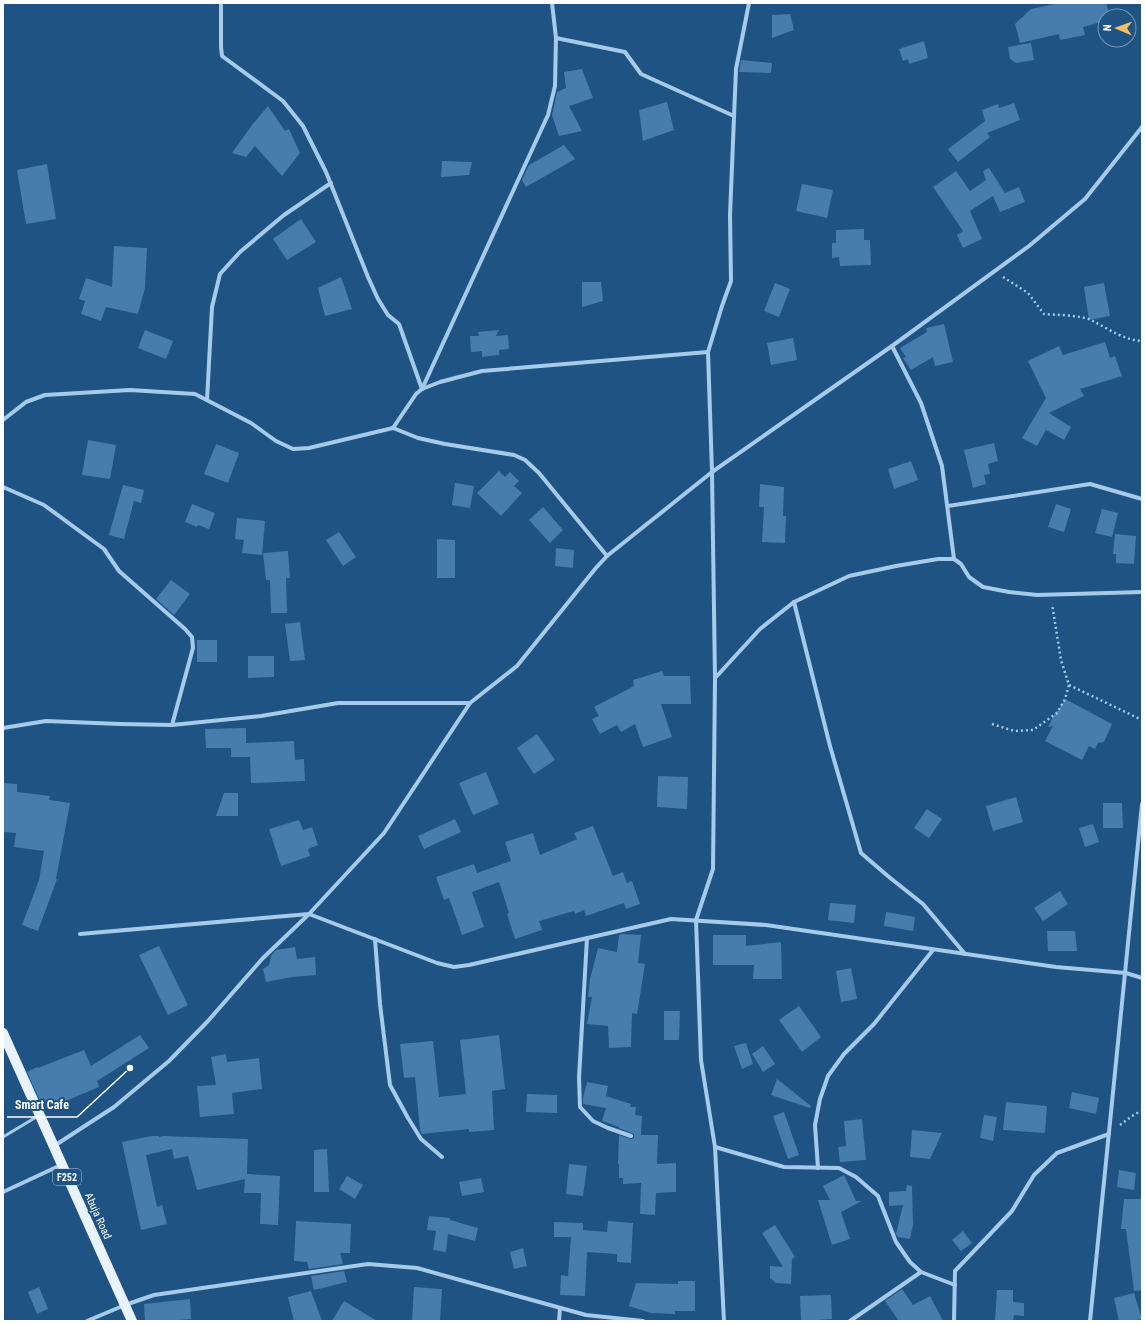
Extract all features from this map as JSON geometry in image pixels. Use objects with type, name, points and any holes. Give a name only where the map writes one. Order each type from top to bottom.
[{"type":"main road","name":"Abuja Road","points":[[3,1033],[132,1321]]},
{"type":"street","points":[[221,3],[220,48],[222,56],[283,101],[303,126],[331,184],[368,278],[378,299],[388,315],[399,324],[422,389]]},
{"type":"street","points":[[422,389],[548,115],[555,86],[556,38],[552,3]]},
{"type":"street","points":[[724,1321],[715,1147],[701,1060],[696,920],[713,869],[715,678],[712,472],[708,352],[731,281],[730,215],[736,69],[748,3]]},
{"type":"street","points":[[556,38],[625,52],[641,74],[734,116]]},
{"type":"street","points":[[53,1146],[114,1107],[169,1061],[208,1021],[263,958],[309,914],[384,833],[470,702],[517,666],[607,556],[712,472],[892,346],[1029,246],[1085,199],[1142,127]]},
{"type":"street","points":[[207,400],[212,307],[220,274],[240,252],[284,215],[331,184]]},
{"type":"street","points":[[892,346],[921,403],[942,466],[954,559]]},
{"type":"street","points":[[393,428],[416,394],[422,389],[440,382],[482,372],[708,352]]},
{"type":"street","points":[[3,420],[26,402],[45,395],[130,390],[195,394],[251,424],[276,441],[293,449],[309,448],[393,428],[418,438],[444,444],[514,455],[525,460],[539,473],[607,556]]},
{"type":"street","points":[[948,506],[1090,484],[1142,499]]},
{"type":"street","points":[[3,487],[44,505],[104,549],[119,571],[185,629],[192,637],[193,648],[172,725]]},
{"type":"street","points":[[715,678],[760,628],[794,602],[849,576],[896,566],[938,559],[954,559],[961,564],[969,577],[983,587],[1009,592],[1051,596],[1142,592]]},
{"type":"street","points":[[794,602],[830,746],[861,853],[923,904],[965,954]]},
{"type":"street","points":[[3,728],[46,722],[172,725],[261,716],[338,703],[470,702]]},
{"type":"street","points":[[1090,1321],[1142,804]]},
{"type":"street","points":[[1137,860],[1142,860]]},
{"type":"street","points":[[80,934],[188,926],[309,914],[438,963],[454,967],[469,965],[671,919],[696,920],[766,925],[1056,967],[1126,973],[1142,978]]},
{"type":"street","points":[[588,938],[579,1078],[580,1107],[593,1121],[631,1136]]},
{"type":"street","points":[[376,939],[380,1004],[390,1085],[421,1139],[442,1157]]},
{"type":"street","points":[[818,1168],[815,1125],[820,1099],[828,1076],[844,1054],[874,1024],[933,950]]},
{"type":"street","points":[[954,1321],[955,1271],[1012,1210],[1034,1175],[1057,1153],[1109,1134]]},
{"type":"street","points":[[715,1147],[784,1167],[839,1168],[856,1177],[878,1196],[896,1242],[910,1262],[921,1272],[955,1285]]},
{"type":"street","points":[[3,1192],[62,1165]]},
{"type":"street","points":[[86,1321],[154,1295],[368,1264],[417,1268],[586,1315],[643,1321]]},
{"type":"street","points":[[850,1321],[921,1272]]},
{"type":"street","points":[[559,1321],[560,1308]]},
{"type":"lane","points":[[3,1137],[40,1115]]},
{"type":"path","points":[[994,272],[1028,293],[1044,314],[1089,320],[1099,326],[1134,340],[1142,341]]},
{"type":"path","points":[[992,724],[1014,731],[1033,730],[1057,713],[1065,700],[1069,685],[1061,660],[1051,596]]},
{"type":"path","points":[[1069,685],[1142,720]]},
{"type":"path","points":[[1109,1134],[1135,1114],[1142,1111]]},
{"type":"building","points":[[1059,3],[1106,3],[1108,8],[1097,8],[1097,23],[1083,27],[1085,35],[1060,40],[1059,34],[1020,43],[1015,24],[1031,9]]},
{"type":"building","points":[[790,14],[794,30],[772,38],[772,15]]},
{"type":"building","points":[[924,41],[928,58],[909,64],[908,59],[903,61],[899,49]]},
{"type":"building","points":[[1031,43],[1034,60],[1016,63],[1010,59],[1008,47]]},
{"type":"building","points":[[741,60],[772,63],[771,73],[739,72]]},
{"type":"building","points":[[582,69],[593,98],[569,106],[582,131],[559,136],[552,115],[557,92],[566,88],[564,72]]},
{"type":"building","points":[[667,102],[674,130],[643,141],[639,110]]},
{"type":"building","points":[[1014,103],[1020,120],[987,133],[990,137],[958,162],[948,149],[985,121],[982,110],[998,104],[999,108]]},
{"type":"building","points":[[268,106],[285,131],[289,129],[300,153],[282,176],[255,146],[246,157],[232,153]]},
{"type":"building","points":[[564,145],[575,159],[526,187],[522,180],[529,165]]},
{"type":"building","points":[[442,161],[472,162],[469,175],[441,177]]},
{"type":"building","points":[[47,164],[56,219],[26,224],[17,170]]},
{"type":"building","points":[[989,168],[1005,193],[1019,187],[1025,202],[1000,212],[993,196],[970,211],[982,239],[963,248],[957,235],[963,231],[933,187],[956,171],[970,191],[986,180],[983,171]]},
{"type":"building","points":[[802,184],[833,190],[827,218],[796,211]]},
{"type":"building","points":[[301,219],[316,242],[287,260],[273,239]]},
{"type":"building","points":[[864,229],[864,240],[870,240],[871,265],[840,266],[839,257],[832,258],[832,243],[836,243],[836,230]]},
{"type":"building","points":[[114,246],[147,248],[145,288],[138,314],[106,307],[101,321],[81,314],[85,301],[79,299],[86,278],[112,287]]},
{"type":"building","points":[[341,277],[352,309],[325,316],[318,288]]},
{"type":"building","points":[[582,282],[601,282],[603,301],[582,307]]},
{"type":"building","points":[[775,283],[790,289],[779,317],[764,311]]},
{"type":"building","points":[[1104,283],[1110,316],[1089,320],[1084,287]]},
{"type":"building","points":[[944,324],[953,362],[935,366],[933,357],[911,370],[903,358],[906,357],[900,348],[927,332],[926,328]]},
{"type":"building","points":[[145,330],[173,341],[166,359],[138,348]]},
{"type":"building","points":[[499,330],[496,336],[508,335],[509,349],[499,350],[499,355],[482,357],[482,351],[471,352],[470,336],[479,336],[478,332]]},
{"type":"building","points":[[793,338],[797,360],[771,365],[767,343]]},
{"type":"building","points":[[1105,342],[1110,358],[1115,356],[1122,376],[1080,389],[1084,396],[1049,413],[1071,427],[1064,440],[1046,430],[1037,446],[1022,438],[1046,398],[1028,361],[1059,346],[1063,355]]},
{"type":"building","points":[[88,440],[116,445],[110,479],[82,475]]},
{"type":"building","points":[[994,443],[998,461],[988,464],[990,474],[984,475],[986,484],[973,488],[964,450]]},
{"type":"building","points":[[216,444],[239,453],[228,483],[204,474]]},
{"type":"building","points":[[911,461],[918,480],[894,489],[888,469]]},
{"type":"building","points":[[499,471],[505,477],[510,472],[519,481],[514,486],[522,493],[501,516],[477,493]]},
{"type":"building","points":[[455,483],[474,486],[470,508],[452,505]]},
{"type":"building","points":[[760,484],[784,487],[783,516],[786,516],[785,543],[762,542],[764,507],[759,507]]},
{"type":"building","points":[[123,485],[144,490],[141,503],[134,501],[124,539],[109,535]]},
{"type":"building","points":[[192,504],[215,513],[209,529],[198,525],[197,527],[185,522]]},
{"type":"building","points":[[1056,504],[1071,509],[1064,532],[1048,527]]},
{"type":"building","points":[[543,507],[563,530],[550,543],[529,520]]},
{"type":"building","points":[[1102,509],[1118,513],[1112,537],[1095,533]]},
{"type":"building","points":[[237,518],[265,521],[262,555],[242,553],[244,540],[235,539]]},
{"type":"building","points":[[339,532],[356,557],[343,566],[326,540]]},
{"type":"building","points":[[1115,534],[1136,536],[1134,564],[1116,563],[1116,554],[1113,554]]},
{"type":"building","points":[[437,539],[455,540],[455,578],[437,578]]},
{"type":"building","points":[[556,548],[574,550],[573,568],[555,566]]},
{"type":"building","points":[[288,551],[290,578],[286,578],[287,613],[271,613],[270,580],[266,580],[263,553]]},
{"type":"building","points":[[171,580],[190,594],[174,615],[156,599]]},
{"type":"building","points":[[300,622],[305,660],[290,661],[285,624]]},
{"type":"building","points":[[197,640],[217,640],[217,662],[197,662]]},
{"type":"building","points":[[248,656],[274,656],[274,677],[248,678]]},
{"type":"building","points":[[662,671],[664,676],[690,676],[691,704],[661,704],[672,737],[643,747],[635,724],[621,732],[617,725],[600,734],[592,719],[599,716],[594,707],[634,686],[633,680]]},
{"type":"building","points":[[1065,699],[1112,724],[1104,742],[1098,743],[1095,749],[1089,746],[1082,760],[1045,741],[1053,726],[1048,727],[1056,711],[1058,711]]},
{"type":"building","points":[[246,728],[246,743],[294,741],[295,760],[304,759],[305,781],[251,783],[250,757],[231,757],[231,748],[206,748],[205,729]]},
{"type":"building","points":[[537,734],[555,760],[534,774],[517,748]]},
{"type":"building","points":[[486,772],[499,804],[473,815],[459,783]]},
{"type":"building","points":[[658,776],[688,777],[687,809],[657,807]]},
{"type":"building","points":[[3,783],[17,784],[17,792],[50,796],[49,800],[70,803],[57,879],[38,931],[22,925],[39,880],[44,851],[14,847],[16,833],[3,832]]},
{"type":"building","points":[[224,793],[238,793],[238,816],[216,816]]},
{"type":"building","points":[[1016,797],[1023,822],[993,831],[986,806]]},
{"type":"building","points":[[1103,803],[1122,803],[1123,828],[1103,828]]},
{"type":"building","points":[[927,809],[942,819],[929,838],[914,828]]},
{"type":"building","points":[[455,819],[461,832],[424,849],[418,836]]},
{"type":"building","points":[[299,820],[303,830],[312,827],[318,845],[308,849],[310,856],[281,866],[269,829]]},
{"type":"building","points":[[1093,824],[1099,842],[1085,847],[1079,828]]},
{"type":"building","points":[[593,826],[613,876],[623,872],[627,883],[632,881],[640,904],[626,909],[624,903],[586,916],[584,910],[575,914],[574,911],[539,921],[542,930],[515,939],[507,914],[509,913],[499,882],[472,892],[484,927],[462,935],[449,898],[444,900],[436,877],[474,864],[477,873],[511,861],[505,842],[533,833],[540,855],[577,839],[574,833]]},
{"type":"building","points":[[1060,891],[1068,904],[1043,921],[1034,908]]},
{"type":"building","points":[[830,903],[856,905],[854,923],[828,920]]},
{"type":"building","points":[[886,912],[915,917],[913,931],[884,926]]},
{"type":"building","points":[[1047,931],[1075,931],[1077,951],[1048,951]]},
{"type":"building","points":[[619,935],[641,935],[638,963],[645,964],[637,1014],[632,1013],[631,1047],[609,1048],[608,1026],[587,1024],[592,997],[588,997],[590,979],[598,948],[617,952]]},
{"type":"building","points":[[713,935],[746,935],[746,946],[781,942],[782,979],[753,979],[754,965],[713,965]]},
{"type":"building","points":[[159,946],[188,1005],[168,1015],[139,955]]},
{"type":"building","points":[[295,947],[297,959],[315,957],[316,975],[292,977],[266,982],[263,969],[269,965],[271,956],[276,950]]},
{"type":"building","points":[[851,968],[857,999],[841,1002],[836,971]]},
{"type":"building","points":[[799,1006],[821,1037],[802,1052],[779,1020]]},
{"type":"building","points":[[664,1011],[680,1011],[679,1040],[664,1040]]},
{"type":"building","points":[[140,1035],[149,1048],[97,1081],[99,1087],[44,1110],[27,1072],[84,1050],[91,1066]]},
{"type":"building","points":[[499,1035],[505,1089],[492,1091],[494,1130],[469,1132],[469,1129],[422,1134],[420,1130],[415,1077],[404,1078],[400,1044],[433,1041],[439,1097],[466,1094],[460,1040]]},
{"type":"building","points":[[746,1043],[753,1064],[742,1069],[734,1046]]},
{"type":"building","points":[[763,1046],[775,1064],[763,1072],[752,1054]]},
{"type":"building","points":[[226,1054],[227,1062],[259,1058],[262,1089],[232,1093],[234,1114],[200,1117],[197,1086],[216,1085],[211,1057]]},
{"type":"building","points":[[777,1079],[811,1106],[810,1108],[771,1095]]},
{"type":"building","points":[[587,1082],[608,1086],[606,1096],[631,1104],[630,1107],[636,1107],[635,1115],[642,1116],[641,1135],[658,1135],[657,1164],[676,1163],[676,1192],[656,1193],[655,1215],[640,1214],[641,1183],[623,1184],[623,1178],[619,1178],[619,1135],[631,1139],[634,1138],[634,1134],[602,1121],[606,1108],[583,1104]]},
{"type":"building","points":[[1072,1092],[1099,1098],[1096,1114],[1069,1108]]},
{"type":"building","points":[[527,1094],[557,1095],[557,1113],[526,1112]]},
{"type":"building","points":[[1006,1102],[1047,1106],[1045,1133],[1003,1130]]},
{"type":"building","points":[[784,1112],[799,1155],[788,1159],[773,1116]]},
{"type":"building","points":[[984,1115],[997,1117],[993,1141],[980,1138]]},
{"type":"building","points":[[862,1119],[866,1160],[840,1162],[838,1147],[846,1146],[844,1121]]},
{"type":"building","points":[[912,1130],[942,1133],[930,1159],[910,1157]]},
{"type":"building","points":[[151,1136],[248,1139],[247,1174],[280,1176],[278,1225],[260,1224],[261,1193],[244,1193],[245,1179],[197,1190],[188,1156],[174,1159],[172,1149],[146,1155],[157,1207],[162,1205],[167,1224],[141,1230],[122,1142]]},
{"type":"building","points":[[327,1149],[329,1192],[314,1192],[314,1150]]},
{"type":"building","points":[[569,1164],[587,1166],[583,1196],[566,1194]]},
{"type":"building","points":[[1119,1170],[1136,1173],[1134,1190],[1117,1187]]},
{"type":"building","points":[[844,1175],[856,1201],[862,1201],[841,1212],[850,1239],[832,1245],[818,1200],[830,1200],[823,1186]]},
{"type":"building","points":[[347,1176],[363,1185],[355,1199],[339,1189]]},
{"type":"building","points":[[481,1178],[484,1192],[462,1196],[459,1182]]},
{"type":"building","points":[[907,1185],[912,1186],[913,1225],[910,1239],[898,1237],[896,1234],[903,1205],[889,1206],[889,1192],[906,1191]]},
{"type":"building","points":[[1124,1199],[1142,1199],[1142,1290],[1134,1291],[1126,1229],[1121,1229]]},
{"type":"building","points":[[429,1216],[450,1218],[450,1220],[478,1228],[475,1241],[448,1234],[446,1252],[433,1250],[436,1231],[427,1230]]},
{"type":"building","points":[[296,1221],[351,1224],[350,1253],[340,1253],[343,1264],[309,1269],[307,1262],[294,1261]]},
{"type":"building","points":[[608,1221],[633,1223],[631,1263],[617,1262],[617,1254],[587,1252],[585,1296],[560,1295],[561,1275],[568,1276],[571,1237],[554,1237],[554,1222],[583,1223],[583,1230],[607,1232]]},
{"type":"building","points":[[775,1225],[795,1257],[792,1259],[791,1284],[776,1283],[770,1278],[770,1266],[783,1267],[762,1233]]},
{"type":"building","points":[[963,1231],[972,1243],[961,1251],[952,1240]]},
{"type":"building","points":[[523,1248],[527,1266],[514,1269],[510,1252]]},
{"type":"building","points":[[344,1271],[347,1282],[314,1290],[311,1276]]},
{"type":"building","points":[[678,1281],[695,1281],[695,1311],[675,1311],[675,1314],[651,1313],[629,1306],[636,1283],[678,1284]]},
{"type":"building","points":[[39,1287],[48,1309],[37,1314],[28,1292]]},
{"type":"building","points":[[414,1287],[442,1289],[440,1321],[412,1321]]},
{"type":"building","points":[[902,1289],[913,1305],[930,1296],[943,1321],[899,1321],[885,1301]]},
{"type":"building","points":[[997,1290],[1013,1290],[1013,1302],[1024,1303],[1024,1316],[1014,1315],[1013,1321],[995,1321]]},
{"type":"building","points":[[311,1291],[322,1321],[294,1321],[288,1297]]},
{"type":"building","points":[[1134,1293],[1142,1319],[1119,1321],[1114,1298]]},
{"type":"building","points":[[831,1295],[832,1319],[801,1321],[800,1296]]},
{"type":"building","points":[[190,1299],[191,1319],[145,1321],[144,1304]]},
{"type":"building","points":[[344,1301],[377,1321],[332,1321]]},
{"type":"place","name":"Smart Cafe","points":[[130,1068]]}]
